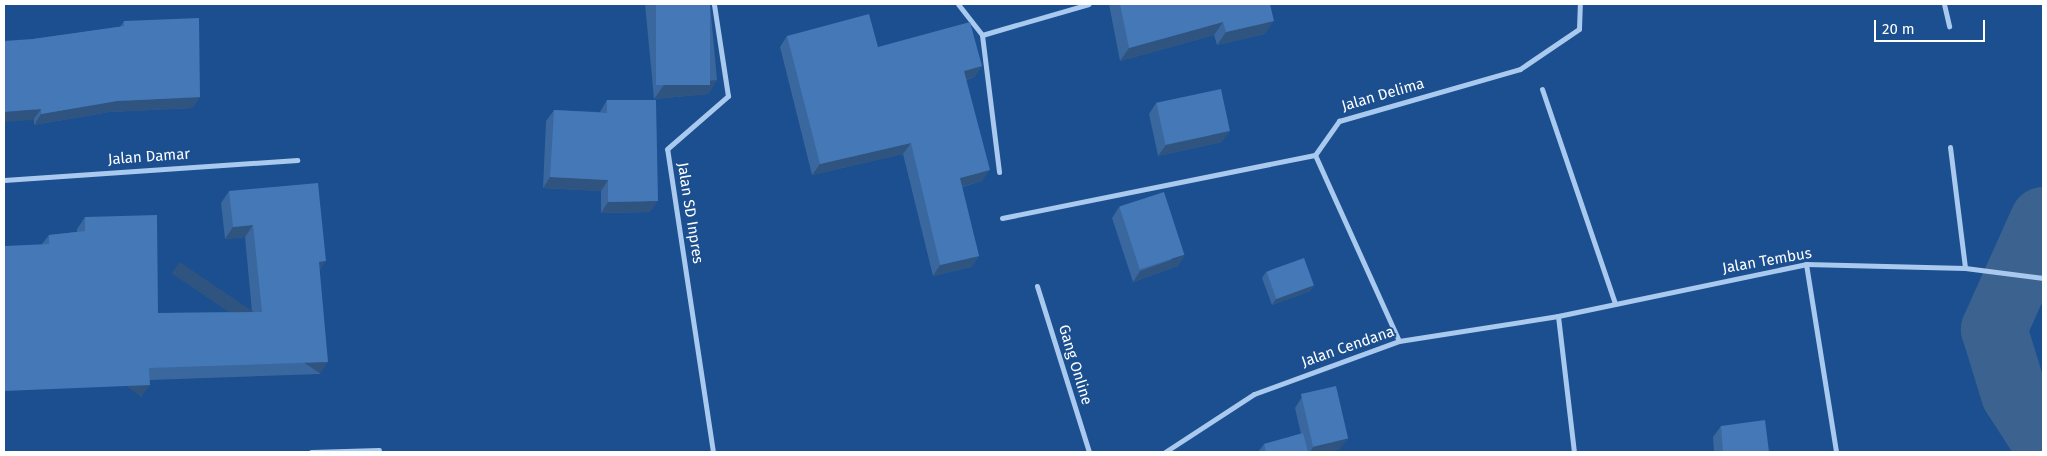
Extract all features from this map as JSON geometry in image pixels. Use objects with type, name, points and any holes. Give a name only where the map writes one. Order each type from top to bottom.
[{"type":"street","name":"Jalan SD Inpres","points":[[713,452],[667,149],[728,96],[714,4]]},
{"type":"street","points":[[958,4],[982,35],[999,172]]},
{"type":"street","points":[[982,35],[1088,4]]},
{"type":"street","name":"Jalan Delima","points":[[1315,155],[1339,120],[1520,69],[1579,29],[1580,4]]},
{"type":"street","points":[[1944,4],[1948,26]]},
{"type":"street","points":[[1542,89],[1615,304]]},
{"type":"street","points":[[1950,147],[1965,268]]},
{"type":"street","points":[[1002,218],[1315,155],[1400,341]]},
{"type":"street","name":"Jalan Damar","points":[[4,180],[297,160]]},
{"type":"street","points":[[1806,264],[1836,452]]},
{"type":"street","name":"Jalan Tembus","points":[[1558,316],[1806,264],[1965,268],[2043,278]]},
{"type":"street","name":"Gang Online","points":[[1037,286],[1089,452]]},
{"type":"street","points":[[1558,316],[1574,452]]},
{"type":"street","name":"Jalan Cendana","points":[[1165,452],[1254,394],[1400,341],[1558,316]]},
{"type":"street","points":[[312,452],[379,450]]},
{"type":"building","points":[[656,4],[710,4],[710,85],[656,85]]},
{"type":"building","points":[[1120,4],[1270,4],[1274,21],[1226,32],[1223,22],[1129,48]]},
{"type":"building","points":[[869,14],[878,47],[970,22],[982,66],[964,71],[990,170],[960,178],[979,256],[940,265],[911,143],[820,164],[787,36]]},
{"type":"building","points":[[199,18],[200,97],[117,101],[41,114],[41,109],[4,112],[4,41],[33,39],[124,26],[124,21]]},
{"type":"building","points":[[1221,89],[1230,131],[1165,145],[1156,103]]},
{"type":"building","points":[[607,100],[656,100],[658,201],[608,202],[608,180],[550,177],[554,110],[607,113]]},
{"type":"building","points":[[318,183],[326,261],[319,262],[328,362],[149,368],[150,385],[4,391],[4,246],[49,244],[49,235],[85,231],[85,217],[157,215],[158,313],[262,312],[253,225],[233,227],[229,191]]},
{"type":"building","points":[[1164,192],[1184,255],[1140,269],[1119,207]]},
{"type":"building","points":[[1304,258],[1314,285],[1276,299],[1266,272]]},
{"type":"building","points":[[1336,386],[1348,439],[1313,447],[1301,394]]},
{"type":"building","points":[[1765,420],[1769,452],[1723,452],[1721,426]]},
{"type":"building","points":[[1303,433],[1308,452],[1266,452],[1264,444]]},
{"type":"waterway","points":[[2043,220],[1994,329],[2014,394],[2043,439]]}]
